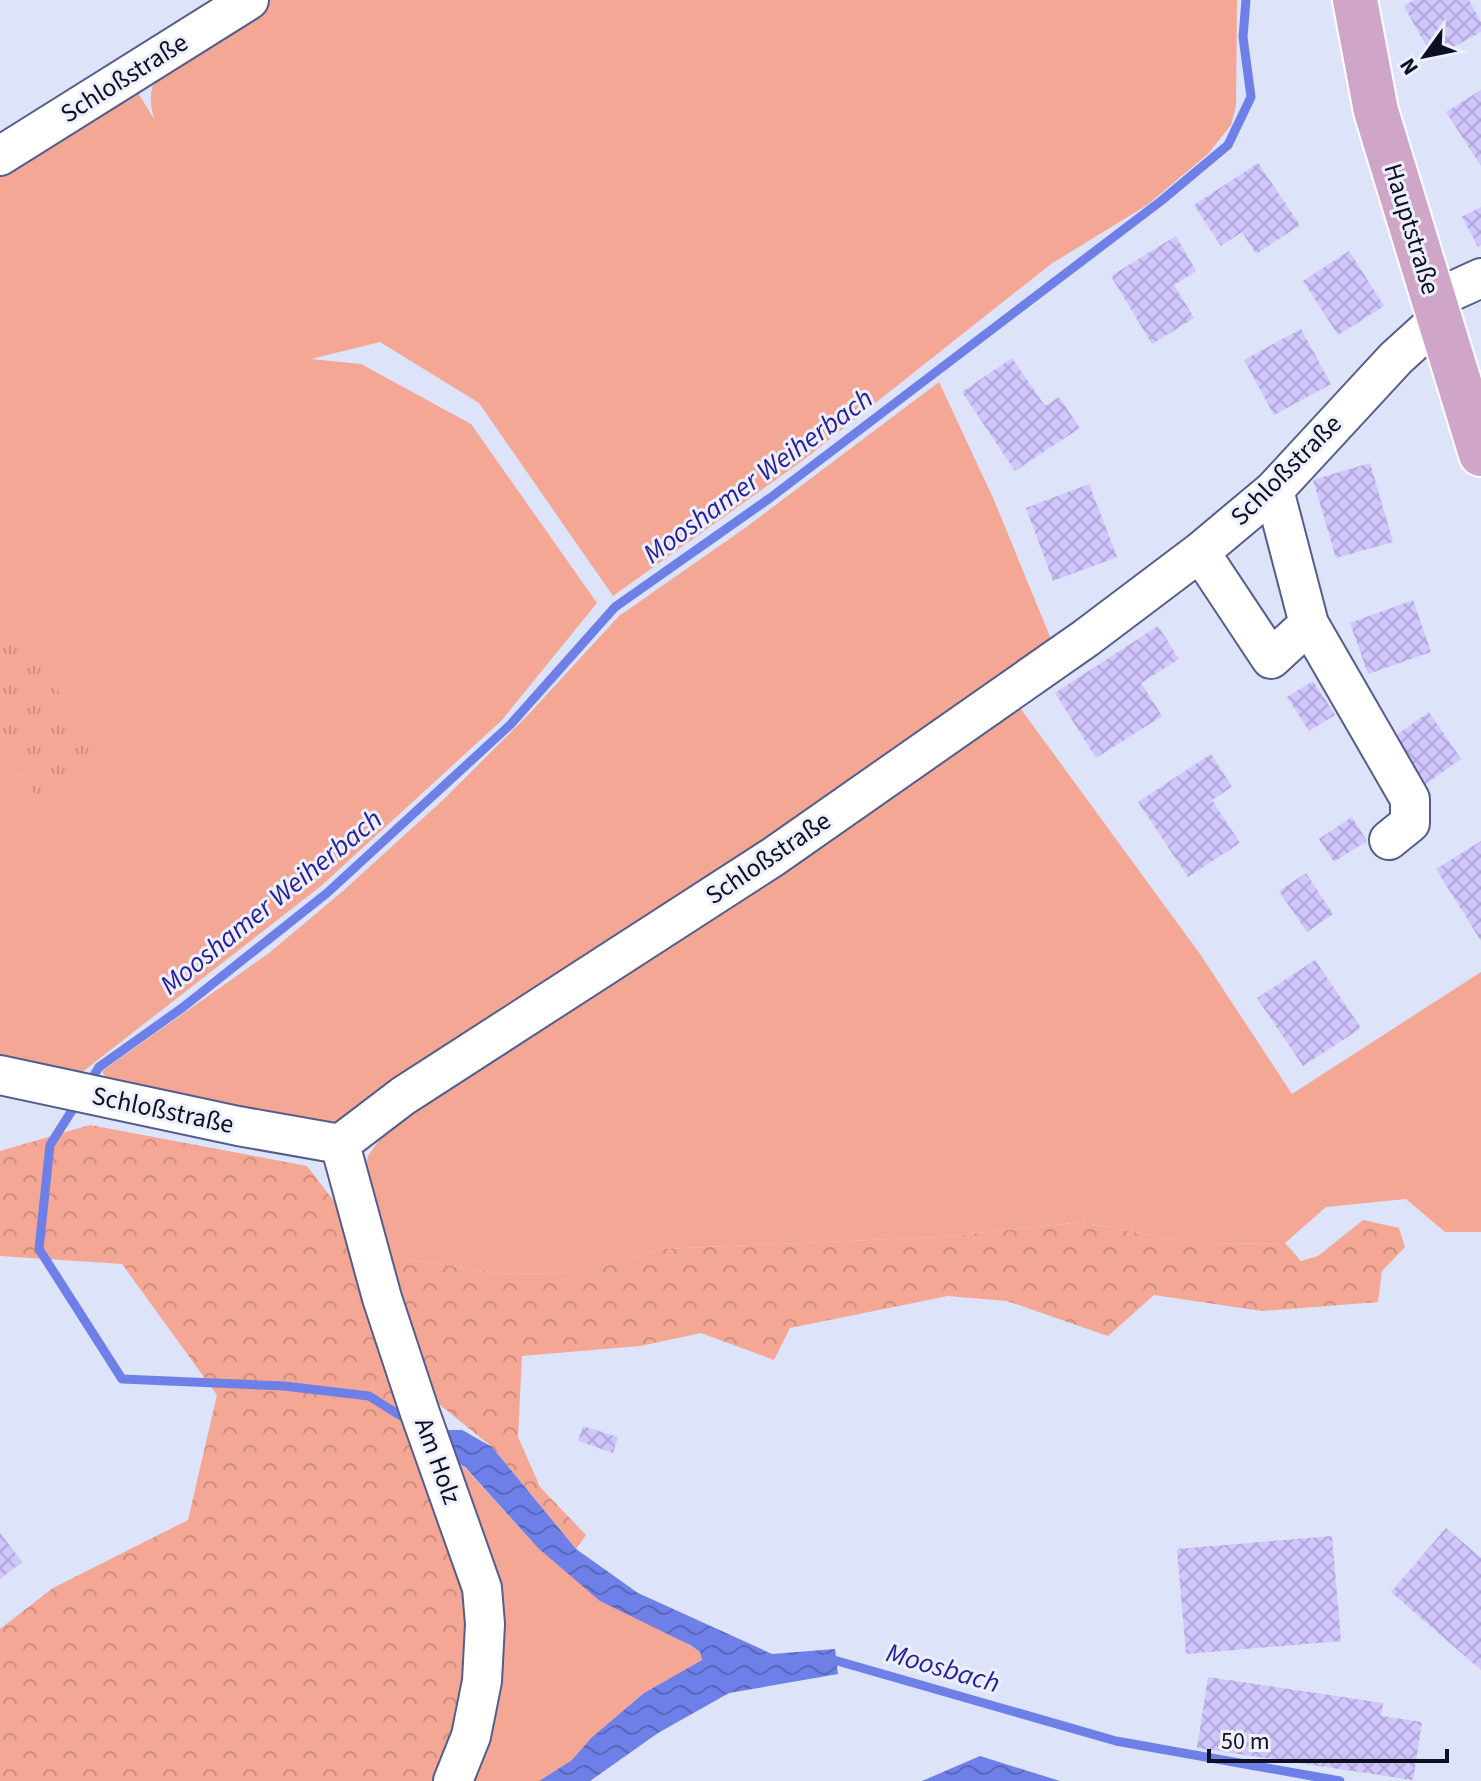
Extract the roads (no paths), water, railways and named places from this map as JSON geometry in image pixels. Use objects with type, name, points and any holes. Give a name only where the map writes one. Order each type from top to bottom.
[{"type":"main road","name":"Hauptstraße","points":[[1355,0],[1376,111],[1481,454]]},
{"type":"street","name":"Schloßstraße","points":[[0,156],[249,0]]},
{"type":"street","name":"Schloßstraße","points":[[0,1075],[238,1126],[340,1144],[403,1096],[773,857],[1086,638],[1200,552],[1274,490],[1437,309],[1480,283]]},
{"type":"street","points":[[1274,490],[1309,624],[1410,799],[1410,823],[1389,840]]},
{"type":"street","points":[[1200,552],[1271,659],[1309,624]]},
{"type":"street","name":"Am Holz","points":[[340,1144],[382,1298],[482,1588],[485,1624],[482,1681],[471,1736],[453,1781]]},
{"type":"water","points":[[447,1430],[462,1430],[492,1447],[576,1549],[638,1593],[772,1654],[835,1649],[838,1674],[729,1693],[658,1733],[590,1781],[539,1781],[572,1760],[591,1738],[644,1693],[702,1660],[700,1652],[600,1601],[538,1548],[465,1467],[454,1461]]},
{"type":"water","points":[[980,1756],[1060,1781],[922,1781]]},
{"type":"waterway","name":"Mooshamer Weiherbach","points":[[88,1085],[99,1067],[182,1008],[327,893],[510,725],[615,607],[770,498],[1161,201],[1228,145],[1251,97],[1243,37],[1246,0]]},
{"type":"waterway","name":"Mooshamer Weiherbach","points":[[78,1101],[50,1145],[39,1249],[122,1379],[284,1386],[369,1396],[409,1421]]},
{"type":"waterway","name":"Moosbach","points":[[827,1658],[1116,1741],[1340,1781]]}]
